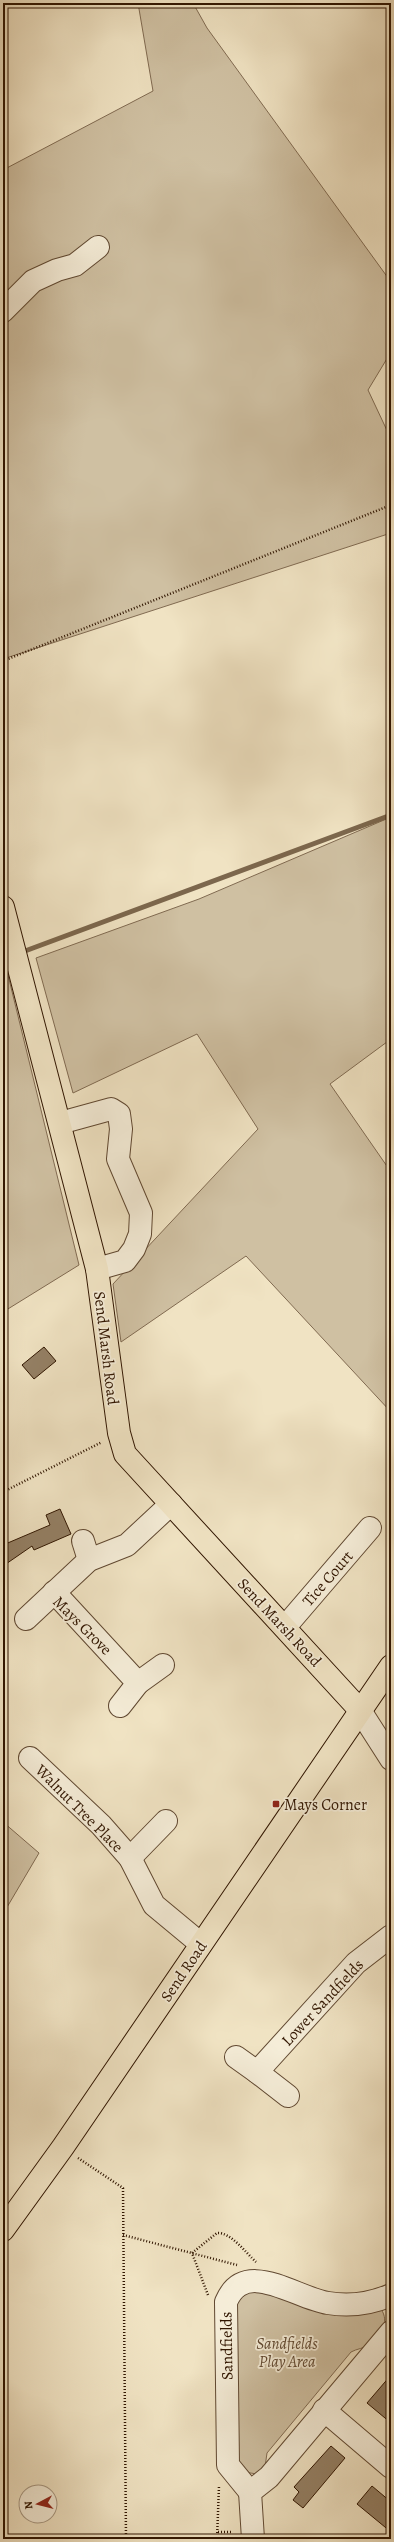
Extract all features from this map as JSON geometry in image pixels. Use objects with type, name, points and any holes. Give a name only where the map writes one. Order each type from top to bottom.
[{"type":"main road","name":"Send Marsh Road","points":[[3,906],[97,1269],[118,1434],[126,1454],[359,1709]]},
{"type":"main road","name":"Send Road","points":[[3,2230],[63,2147],[202,1944],[359,1709],[391,1666]]},
{"type":"street","points":[[3,311],[33,281],[57,270],[76,265],[98,247]]},
{"type":"street","points":[[60,1124],[111,1109],[119,1114],[121,1129],[118,1159],[142,1213],[140,1234],[134,1249],[125,1261],[97,1269]]},
{"type":"street","points":[[54,1592],[86,1550],[127,1545],[171,1504]]},
{"type":"street","name":"Tice Court","points":[[285,1627],[370,1528]]},
{"type":"street","name":"Mays Grove","points":[[26,1619],[54,1592],[138,1683]]},
{"type":"street","points":[[120,1706],[138,1683],[163,1666]]},
{"type":"street","points":[[359,1709],[391,1759]]},
{"type":"street","name":"Walnut Tree Place","points":[[30,1758],[101,1825],[130,1858],[154,1905],[202,1944]]},
{"type":"street","name":"Walnut Tree Place","points":[[130,1858],[166,1821]]},
{"type":"street","name":"Lower Sandfields","points":[[257,2072],[356,1964],[391,1936]]},
{"type":"street","points":[[236,2057],[288,2096]]},
{"type":"street","points":[[258,2275],[326,2303],[360,2305],[391,2295]]},
{"type":"street","name":"Sandfields","points":[[228,2465],[226,2302],[230,2291],[243,2282],[258,2275]]},
{"type":"street","points":[[250,2492],[269,2477],[391,2332]]},
{"type":"street","points":[[324,2410],[391,2467]]},
{"type":"street","points":[[228,2465],[250,2492],[253,2539]]},
{"type":"path","points":[[3,661],[391,505]]},
{"type":"path","points":[[3,1492],[118,1434]]},
{"type":"path","points":[[63,2147],[123,2188],[126,2539]]},
{"type":"path","points":[[123,2235],[192,2253],[258,2275],[256,2263],[222,2233],[217,2233],[192,2253]]},
{"type":"path","points":[[192,2253],[210,2300]]},
{"type":"path","points":[[217,2539],[219,2474],[228,2465]]},
{"type":"green space","points":[[138,3],[193,3],[207,28],[391,282],[391,352],[368,390],[391,439],[391,533],[3,659],[3,170],[153,91]]},
{"type":"green space","points":[[391,817],[391,1039],[330,1084],[391,1172],[391,1412],[246,1256],[121,1342],[113,1284],[258,1129],[197,1034],[73,1093],[36,958],[199,899]]},
{"type":"green space","points":[[6,967],[79,1265],[3,1312],[3,968]]},
{"type":"green space","points":[[3,1822],[39,1853],[3,1914]]},
{"type":"green space","name":"Sandfields Play Area","points":[[253,2290],[381,2309],[385,2319],[383,2328],[377,2337],[367,2346],[351,2352],[267,2453],[265,2467],[257,2474],[244,2472],[237,2462],[232,2303]]},
{"type":"building","points":[[44,1347],[56,1361],[34,1379],[22,1365]]},
{"type":"building","points":[[60,1509],[71,1534],[34,1550],[32,1546],[3,1566],[3,1545],[50,1525],[46,1515]]},
{"type":"building","points":[[391,2375],[391,2423],[367,2403]]},
{"type":"building","points":[[331,2446],[345,2458],[303,2508],[293,2500],[299,2492],[294,2487]]},
{"type":"building","points":[[372,2486],[391,2502],[391,2532],[357,2504]]},
{"type":"waterway","points":[[25,951],[391,815]]},
{"type":"place","name":"Mays Corner","points":[[276,1804]]}]
